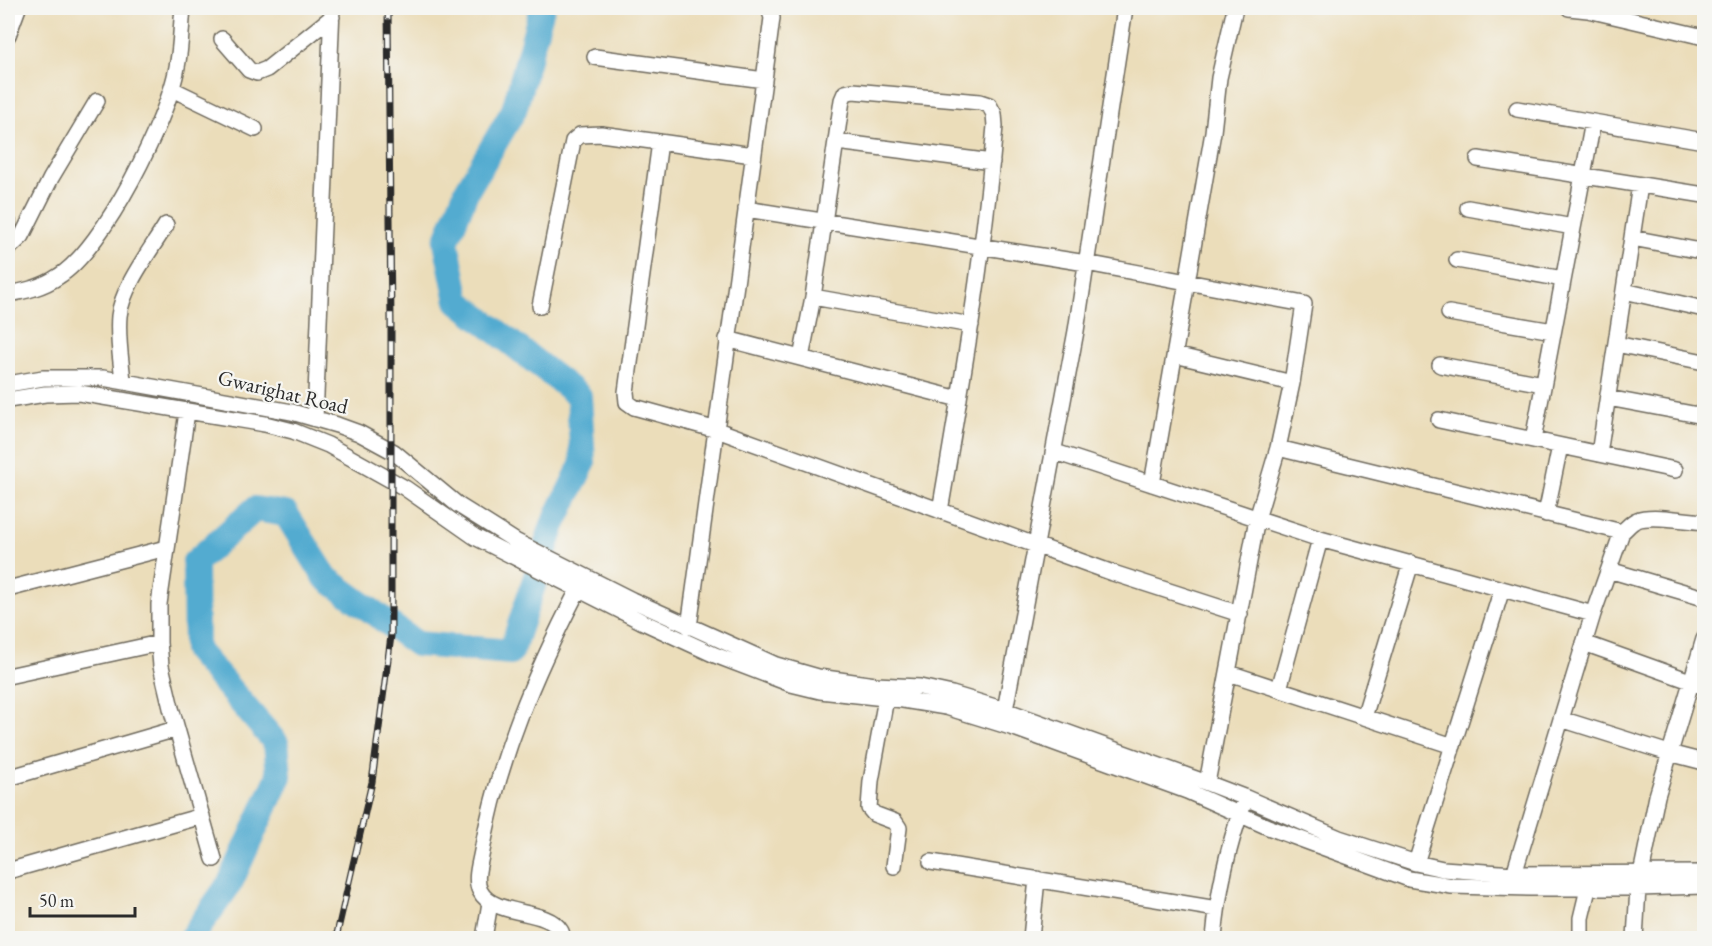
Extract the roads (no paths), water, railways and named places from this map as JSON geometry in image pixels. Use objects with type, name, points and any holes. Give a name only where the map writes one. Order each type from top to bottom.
[{"type":"street","points":[[8,35],[18,8]]},
{"type":"street","points":[[8,294],[31,290],[61,275],[100,233],[140,163],[172,89],[177,67],[183,8]]},
{"type":"street","points":[[689,627],[764,80],[772,18],[769,8]]},
{"type":"street","points":[[1005,710],[1076,332],[1125,8]]},
{"type":"street","points":[[1152,484],[1213,132],[1219,78],[1235,8]]},
{"type":"street","points":[[1569,8],[1587,9],[1704,37]]},
{"type":"street","points":[[222,39],[249,70],[257,73],[267,69],[332,12]]},
{"type":"street","points":[[315,419],[332,12]]},
{"type":"street","points":[[595,57],[764,80]]},
{"type":"street","points":[[172,89],[255,129]]},
{"type":"street","points":[[801,358],[813,297],[842,100],[845,93],[980,102],[989,105],[994,114],[995,126],[982,247],[940,511]]},
{"type":"street","points":[[8,249],[22,236],[51,178],[97,101]]},
{"type":"street","points":[[1517,109],[1704,141]]},
{"type":"street","points":[[1533,440],[1593,122]]},
{"type":"street","points":[[540,306],[573,141],[580,135],[601,134],[753,155]]},
{"type":"street","points":[[660,142],[626,392],[627,402],[634,407],[717,430],[1113,573],[1240,614]]},
{"type":"street","points":[[837,142],[992,162]]},
{"type":"street","points":[[1478,159],[1704,195]]},
{"type":"street","points":[[1599,454],[1640,185]]},
{"type":"street","points":[[746,208],[1086,264],[1304,304],[1292,383],[1278,448],[1257,519],[1208,783]]},
{"type":"street","points":[[1468,208],[1573,227]]},
{"type":"street","points":[[8,222],[8,244]]},
{"type":"street","points":[[123,381],[119,314],[123,298],[166,225]]},
{"type":"street","points":[[1632,238],[1701,251]]},
{"type":"street","points":[[1457,260],[1563,279]]},
{"type":"street","points":[[1624,291],[1704,309]]},
{"type":"street","points":[[813,297],[971,324]]},
{"type":"street","points":[[1449,313],[1553,331]]},
{"type":"street","points":[[727,339],[959,399]]},
{"type":"street","points":[[1616,344],[1704,362]]},
{"type":"street","points":[[1176,355],[1292,383]]},
{"type":"street","points":[[1440,365],[1544,384]]},
{"type":"street","name":"Gwarighat Road","points":[[8,384],[43,378],[103,378],[292,412],[359,432],[394,452],[458,505],[517,542],[570,581]]},
{"type":"street","points":[[8,400],[45,394],[79,393],[265,424],[292,431],[328,445],[405,488],[475,537],[506,554],[689,627],[776,665],[818,677],[920,687],[1005,710],[1208,783],[1339,837],[1416,863],[1443,869],[1704,886]]},
{"type":"street","points":[[1608,398],[1698,415]]},
{"type":"street","points":[[187,412],[159,604],[159,643],[176,729],[214,859]]},
{"type":"street","points":[[1439,420],[1675,470]]},
{"type":"street","points":[[1546,514],[1560,446]]},
{"type":"street","points":[[1278,448],[1622,532]]},
{"type":"street","points":[[1055,452],[1320,539],[1593,614]]},
{"type":"street","points":[[1514,874],[1593,614],[1622,532],[1637,520],[1650,518],[1704,522]]},
{"type":"street","points":[[1279,689],[1320,539]]},
{"type":"street","points":[[8,589],[166,548]]},
{"type":"street","points":[[1364,717],[1411,563]]},
{"type":"street","points":[[1609,570],[1704,598]]},
{"type":"street","points":[[570,581],[716,655],[791,684],[820,691],[946,707],[1017,729],[1187,791],[1268,827],[1408,879],[1452,886],[1588,889],[1704,873]]},
{"type":"street","points":[[563,939],[560,929],[549,921],[490,903],[480,891],[477,877],[498,778],[528,693],[552,640],[570,581]]},
{"type":"street","points":[[1416,863],[1502,589]]},
{"type":"street","points":[[1635,939],[1639,881],[1657,796],[1669,753],[1698,684],[1704,639]]},
{"type":"street","points":[[8,676],[159,643]]},
{"type":"street","points":[[1584,643],[1698,684]]},
{"type":"street","points":[[1229,673],[1453,746]]},
{"type":"street","points":[[886,698],[871,781],[869,808],[874,814],[895,822],[899,828],[894,866]]},
{"type":"street","points":[[1561,719],[1704,762]]},
{"type":"street","points":[[8,778],[176,729]]},
{"type":"street","points":[[1214,939],[1216,909],[1230,842],[1246,798]]},
{"type":"street","points":[[8,871],[202,816]]},
{"type":"street","points":[[931,862],[1216,909]]},
{"type":"street","points":[[1031,939],[1037,879]]},
{"type":"street","points":[[1581,939],[1581,918],[1588,889]]},
{"type":"street","points":[[484,939],[490,903]]},
{"type":"waterway","points":[[191,938],[230,883],[279,776],[276,743],[196,650],[195,562],[255,509],[286,514],[326,578],[417,644],[511,652],[553,525],[583,463],[579,396],[458,301],[446,242],[466,192],[514,110],[542,8]]},
{"type":"railway","points":[[336,938],[372,782],[391,636],[388,8]]}]
